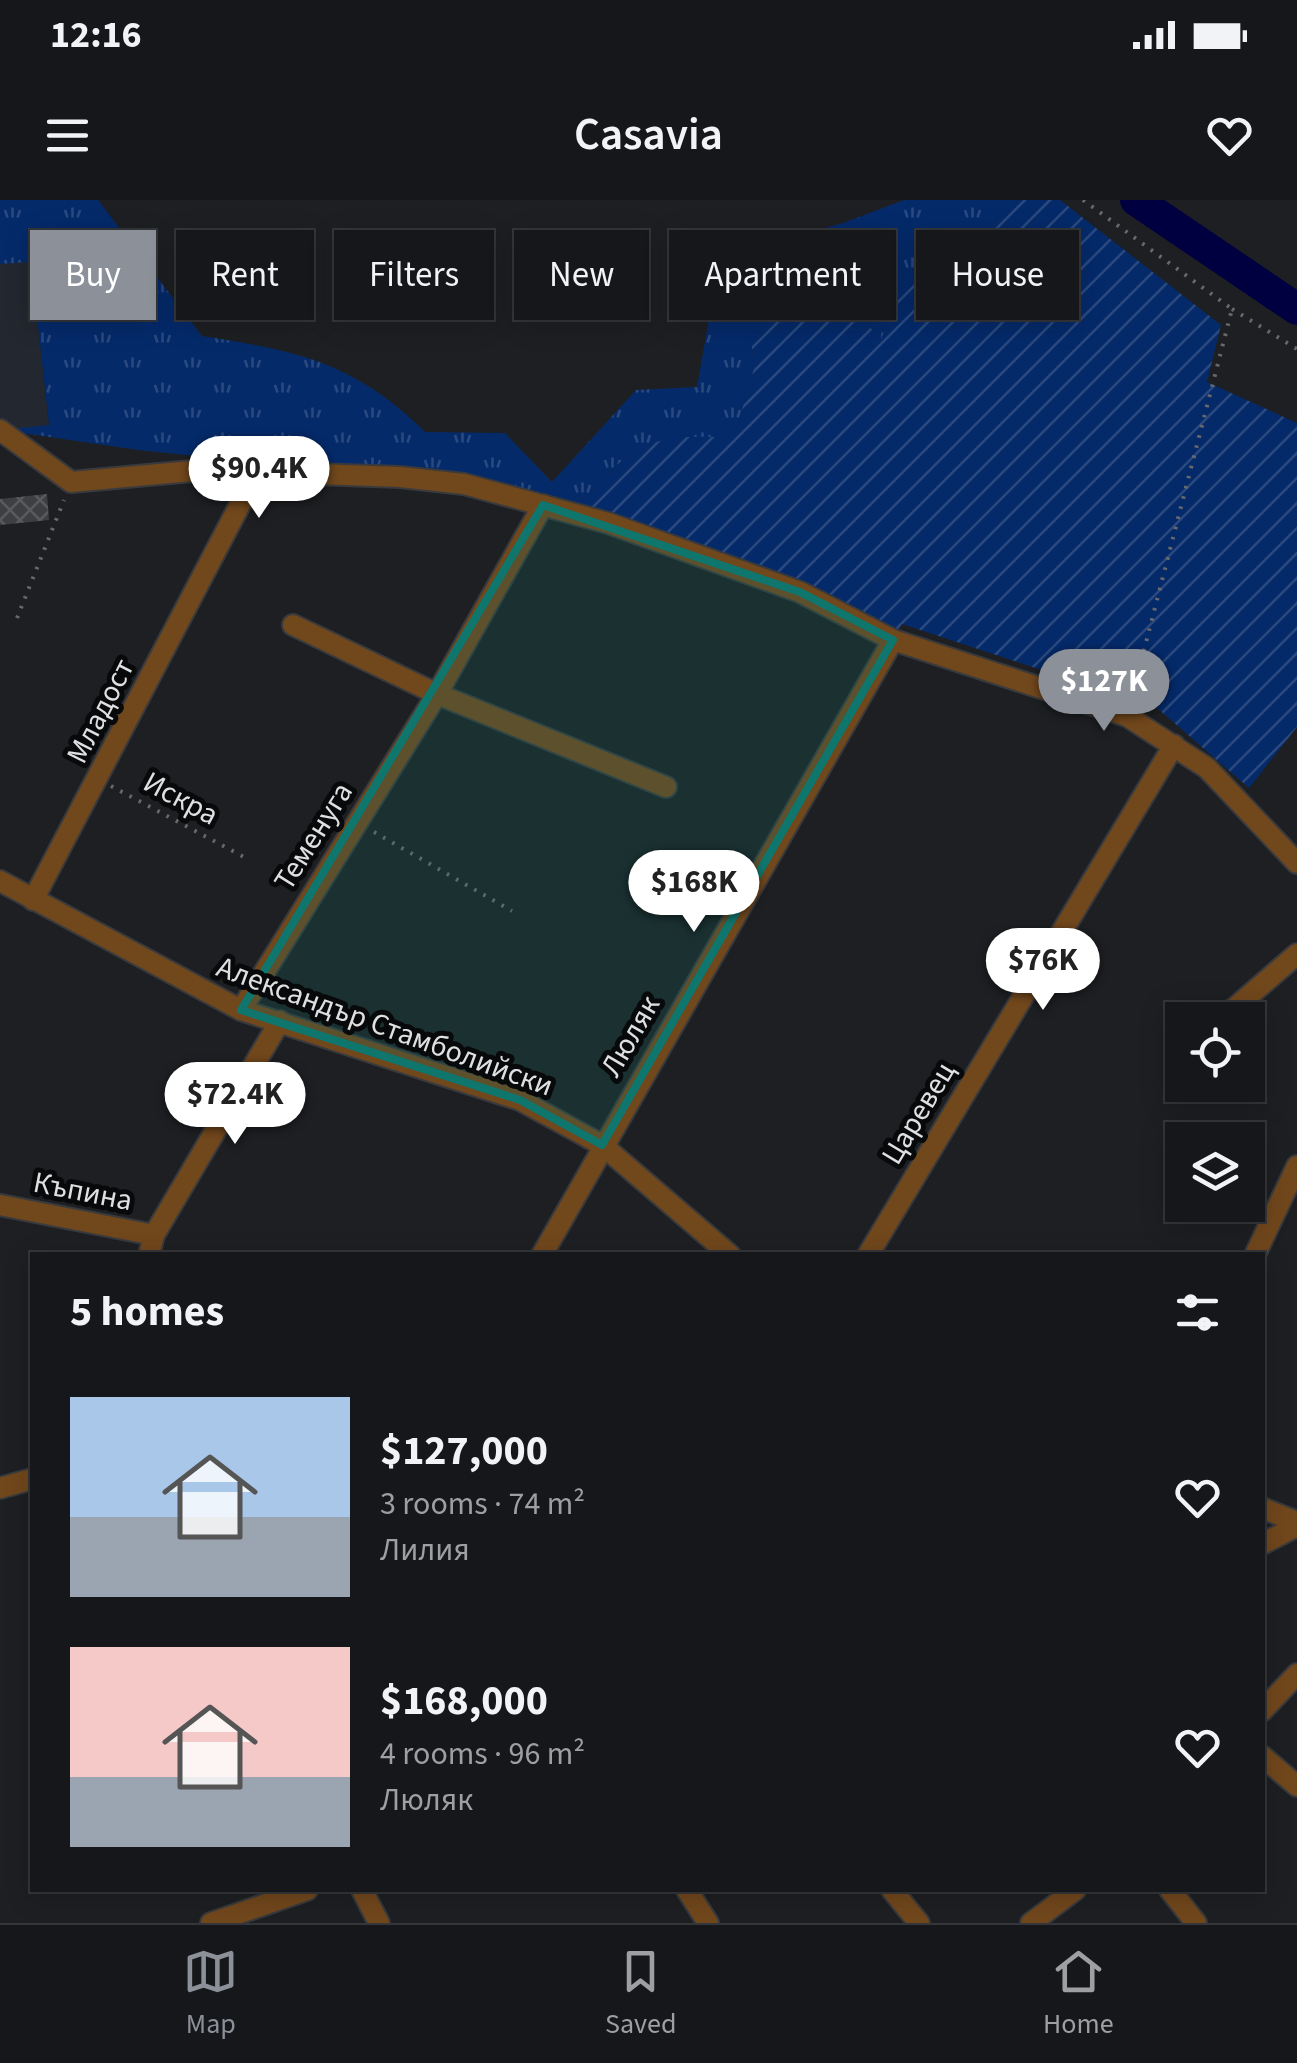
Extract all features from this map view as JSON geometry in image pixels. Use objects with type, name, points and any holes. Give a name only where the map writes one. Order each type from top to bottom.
[{"type":"street","points":[[0,430],[71,482],[203,470],[464,484],[608,523],[800,592],[893,640],[1127,716],[1174,745],[1241,800],[1297,863]]},
{"type":"street","name":"Младост","points":[[33,900],[256,472]]},
{"type":"street","name":"Теменуга","points":[[241,1010],[436,694],[543,505]]},
{"type":"street","points":[[292,625],[436,694],[666,787]]},
{"type":"street","name":"Люляк","points":[[544,1252],[893,640]]},
{"type":"street","name":"Царевец","points":[[870,1252],[1174,745]]},
{"type":"street","name":"Александър Стамболийски","points":[[0,881],[241,1010],[520,1100],[602,1145],[727,1252]]},
{"type":"street","points":[[1242,1002],[1297,954]]},
{"type":"street","points":[[152,1245],[280,1020]]},
{"type":"street","points":[[1256,1252],[1297,1166]]},
{"type":"street","name":"Къпина","points":[[0,1205],[152,1245]]},
{"type":"street","points":[[0,1488],[30,1480]]},
{"type":"street","points":[[1265,1509],[1297,1524]]},
{"type":"street","points":[[1265,1542],[1297,1524]]},
{"type":"street","points":[[1265,1708],[1297,1674]]},
{"type":"street","points":[[1265,1759],[1297,1786]]},
{"type":"street","points":[[211,1923],[301,1892]]},
{"type":"street","points":[[363,1892],[379,1923]]},
{"type":"street","points":[[688,1892],[708,1923]]},
{"type":"street","points":[[894,1892],[919,1923]]},
{"type":"street","points":[[1031,1923],[1072,1892]]},
{"type":"street","points":[[1172,1892],[1196,1923]]},
{"type":"path","points":[[1083,200],[1232,309],[1297,349]]},
{"type":"path","points":[[1127,716],[1232,309]]},
{"type":"path","points":[[17,618],[71,482]]},
{"type":"path","name":"Искра","points":[[98,780],[244,857]]},
{"type":"path","points":[[357,822],[512,912]]},
{"type":"highlighted area","points":[[543,505],[800,592],[893,640],[602,1145],[520,1100],[241,1010]]},
{"type":"shaded area","points":[[30,261],[30,320],[37,320],[49,426],[0,430],[0,264]]},
{"type":"green space","points":[[0,200],[98,200],[121,230],[30,230],[30,262],[0,264]]},
{"type":"green space","points":[[904,200],[1003,200],[990,230],[916,230],[916,272],[904,278],[896,300],[896,230],[817,230]]},
{"type":"green space","points":[[1003,200],[1060,200],[1221,325],[1207,382],[1297,423],[1297,727],[1249,788],[1157,708],[902,624],[893,640],[799,592],[573,513],[610,472],[641,448],[678,438],[734,438],[754,368],[751,339],[768,320],[864,320],[881,340],[888,320],[896,320],[896,300],[904,278],[916,272],[916,320],[1079,320],[1079,230],[990,230]]},
{"type":"green space","points":[[156,276],[176,302],[176,320],[190,320],[202,336],[267,347],[322,363],[374,390],[425,432],[505,433],[552,482],[636,390],[697,387],[709,320],[889,320],[881,341],[751,339],[754,368],[734,439],[678,438],[641,448],[610,472],[573,513],[464,484],[138,450],[2,430],[49,425],[37,320],[156,320]]},
{"type":"building","points":[[47,494],[49,520],[0,525],[0,499]]},
{"type":"waterway","points":[[1136,200],[1297,309]]}]
